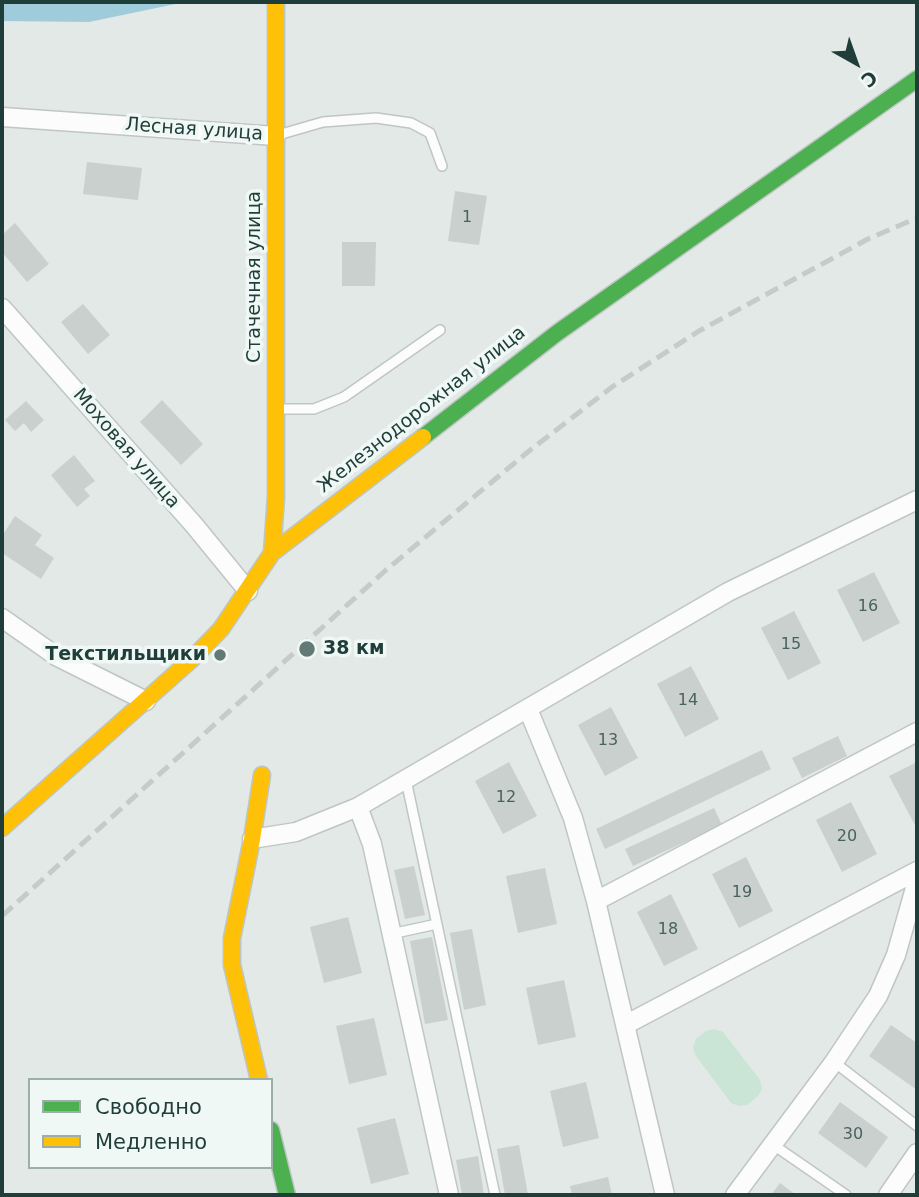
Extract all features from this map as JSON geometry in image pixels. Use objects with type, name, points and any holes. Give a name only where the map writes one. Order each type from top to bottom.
[{"type":"street","name":"Стачечная улица","points":[[272,553],[276,497],[276,2]]},
{"type":"street","name":"Железнодорожная улица","points":[[2,828],[192,659],[221,629],[272,553],[557,333],[917,79]]},
{"type":"street","name":"Лесная улица","points":[[2,117],[276,136]]},
{"type":"street","name":"Моховая улица","points":[[2,308],[194,525],[248,591]]},
{"type":"street","points":[[252,839],[296,832],[358,807],[728,592],[917,500]]},
{"type":"street","points":[[2,618],[56,656],[146,701]]},
{"type":"street","points":[[528,709],[573,818],[596,901],[665,1195]]},
{"type":"street","points":[[596,901],[917,732]]},
{"type":"street","points":[[259,1078],[232,965],[232,938],[262,775]]},
{"type":"street","points":[[358,807],[372,844],[449,1195]]},
{"type":"street","points":[[625,1025],[917,871]]},
{"type":"street","points":[[735,1195],[834,1062],[878,996],[896,955],[917,881]]},
{"type":"street","points":[[273,1138],[287,1195]]},
{"type":"street","points":[[888,1195],[917,1153]]},
{"type":"lane","name":"Лесная улица","points":[[276,136],[323,121],[376,118],[411,122],[430,133],[442,166]]},
{"type":"lane","points":[[276,409],[314,409],[344,397],[440,330]]},
{"type":"lane","points":[[406,780],[495,1195]]},
{"type":"lane","points":[[391,934],[437,924]]},
{"type":"lane","points":[[834,1062],[917,1126]]},
{"type":"lane","points":[[772,1144],[846,1195]]},
{"type":"green space","points":[[714,1029],[723,1032],[760,1080],[762,1089],[747,1105],[731,1103],[696,1056],[693,1048],[696,1039],[706,1031]]},
{"type":"water","points":[[2,2],[185,2],[89,22],[2,21]]},
{"type":"building","points":[[87,162],[142,168],[138,200],[83,194]]},
{"type":"building","points":[[455,191],[487,196],[479,245],[448,241]]},
{"type":"building","points":[[15,223],[49,264],[27,282],[2,252],[2,235]]},
{"type":"building","points":[[342,242],[376,242],[375,286],[342,286]]},
{"type":"building","points":[[83,304],[110,335],[88,354],[61,322]]},
{"type":"building","points":[[162,400],[203,444],[181,465],[140,422]]},
{"type":"building","points":[[26,401],[44,420],[31,432],[24,423],[15,431],[5,420]]},
{"type":"building","points":[[74,455],[95,481],[84,489],[90,496],[77,507],[51,475]]},
{"type":"building","points":[[15,516],[42,535],[35,545],[54,558],[41,579],[2,553],[2,536]]},
{"type":"building","points":[[874,572],[900,623],[863,642],[837,590]]},
{"type":"building","points":[[794,611],[821,663],[788,680],[761,628]]},
{"type":"building","points":[[691,666],[719,719],[685,737],[657,684]]},
{"type":"building","points":[[611,707],[638,758],[605,776],[578,725]]},
{"type":"building","points":[[838,736],[847,756],[802,778],[792,758]]},
{"type":"building","points":[[762,750],[771,769],[605,849],[596,829]]},
{"type":"building","points":[[509,762],[537,816],[503,834],[475,781]]},
{"type":"building","points":[[917,762],[917,829],[889,776]]},
{"type":"building","points":[[851,802],[877,854],[842,872],[816,820]]},
{"type":"building","points":[[714,808],[722,825],[633,866],[625,849]]},
{"type":"building","points":[[746,857],[773,911],[739,928],[712,874]]},
{"type":"building","points":[[414,866],[425,915],[405,919],[394,870]]},
{"type":"building","points":[[545,868],[557,924],[518,933],[506,876]]},
{"type":"building","points":[[671,894],[698,949],[664,966],[637,912]]},
{"type":"building","points":[[348,917],[362,973],[324,983],[310,927]]},
{"type":"building","points":[[472,929],[486,1005],[464,1010],[450,933]]},
{"type":"building","points":[[432,937],[448,1020],[425,1024],[410,941]]},
{"type":"building","points":[[564,980],[576,1037],[538,1045],[526,988]]},
{"type":"building","points":[[374,1018],[387,1075],[349,1084],[336,1026]]},
{"type":"building","points":[[891,1025],[917,1043],[917,1090],[869,1056]]},
{"type":"building","points":[[586,1082],[599,1138],[563,1147],[550,1091]]},
{"type":"building","points":[[840,1102],[888,1137],[866,1168],[818,1133]]},
{"type":"building","points":[[395,1118],[409,1174],[371,1184],[357,1128]]},
{"type":"building","points":[[519,1145],[528,1195],[505,1195],[497,1149]]},
{"type":"building","points":[[478,1156],[484,1195],[462,1195],[456,1160]]},
{"type":"building","points":[[608,1177],[612,1195],[572,1195],[570,1186]]},
{"type":"building","points":[[780,1183],[796,1195],[771,1195]]},
{"type":"railway","points":[[2,916],[386,570],[529,451],[612,387],[699,331],[868,239],[917,218]]},
{"type":"traffic: fast","points":[[423,437],[557,333],[917,79]]},
{"type":"traffic: fast","points":[[273,1138],[287,1195]]},
{"type":"traffic: slow","points":[[272,553],[276,497],[276,2]]},
{"type":"traffic: slow","points":[[2,828],[192,659],[221,629],[272,553],[423,437]]},
{"type":"traffic: slow","points":[[259,1078],[232,965],[232,938],[262,775]]},
{"type":"place","name":"38 км","points":[[307,649]]},
{"type":"place","name":"Текстильщики","points":[[220,655]]}]
